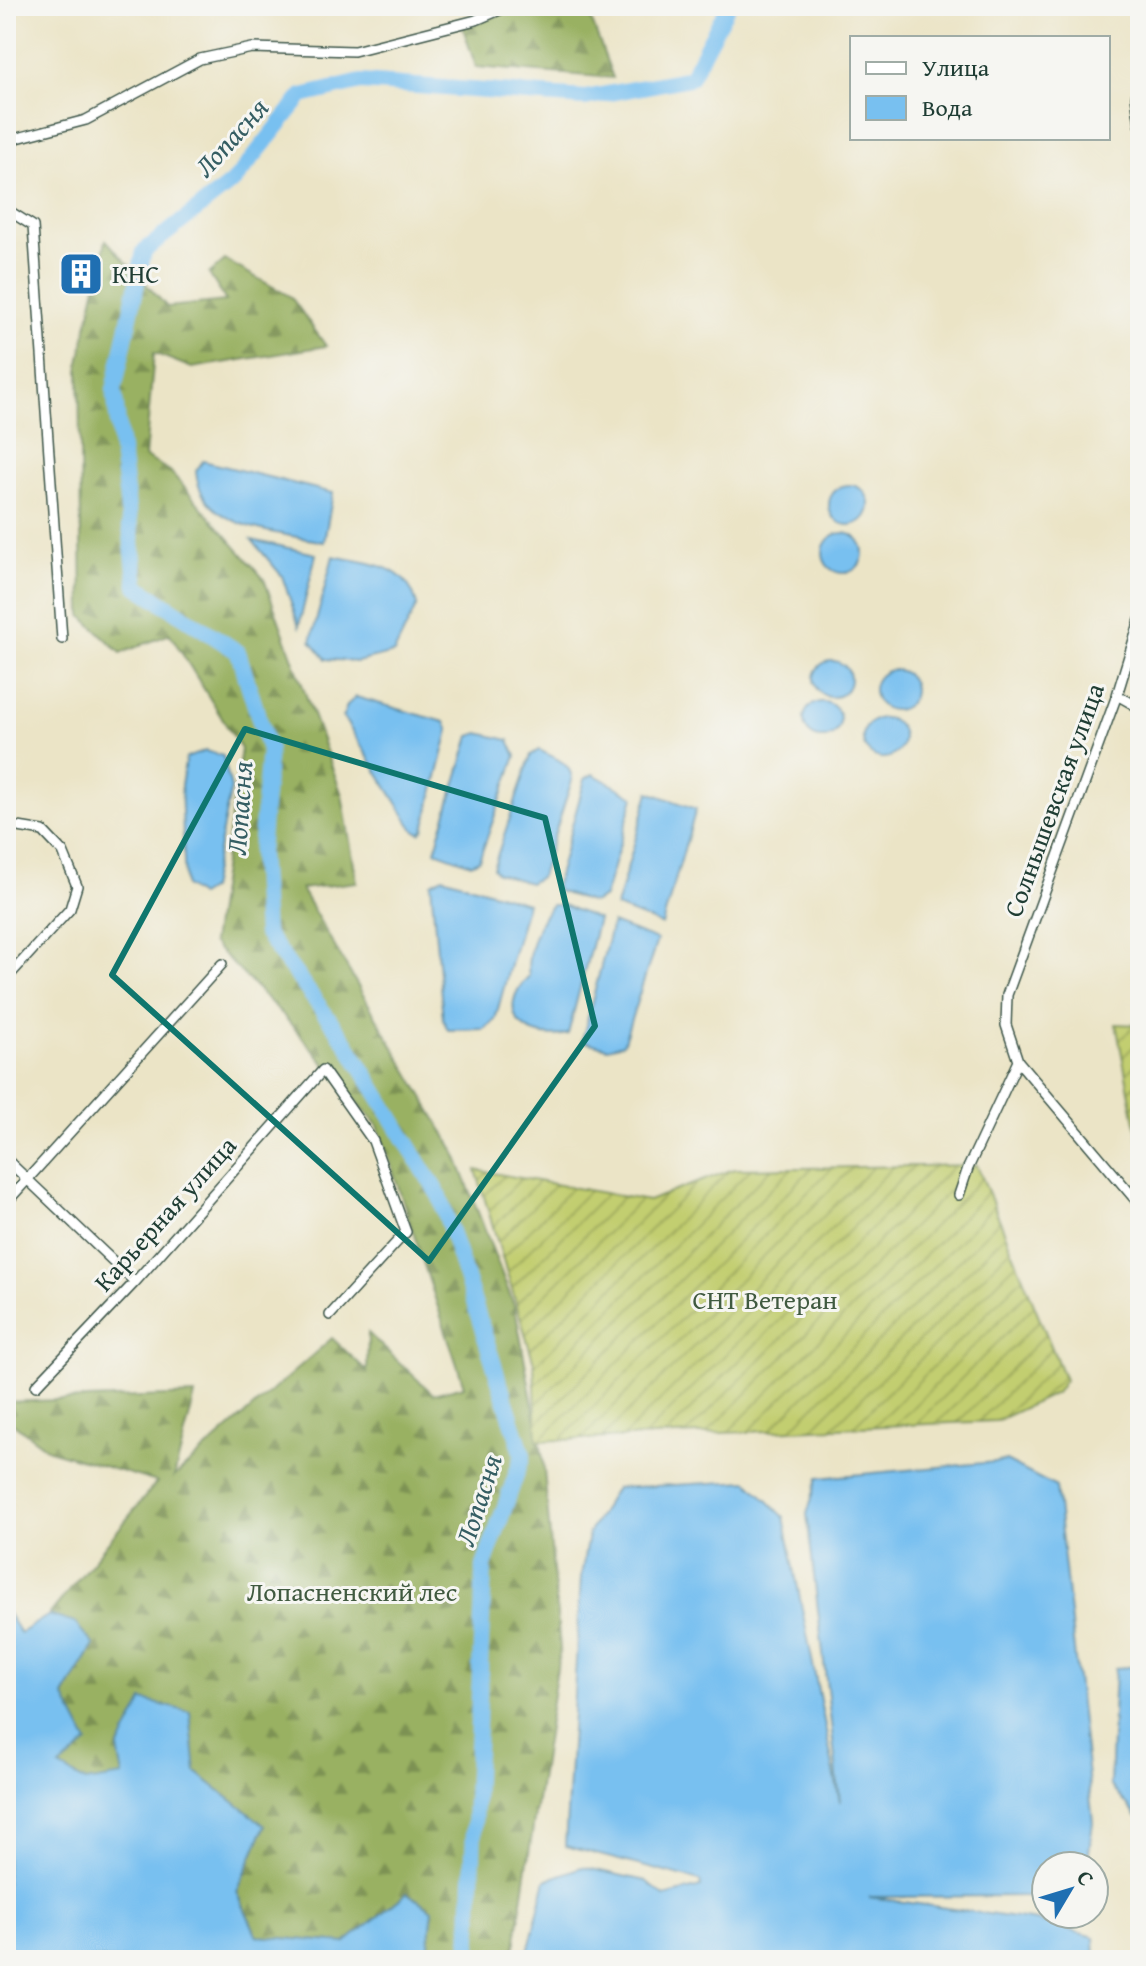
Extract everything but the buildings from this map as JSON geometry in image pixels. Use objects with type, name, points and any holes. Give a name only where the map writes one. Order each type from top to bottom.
[{"type":"street","points":[[6,141],[86,120],[200,59],[252,48],[354,51],[476,20],[509,6]]},
{"type":"street","points":[[1140,92],[1136,96],[1140,125]]},
{"type":"street","points":[[6,209],[33,226],[62,639]]},
{"type":"street","name":"Солнышевская улица","points":[[1018,1061],[1006,1025],[1007,995],[1117,695],[1140,620]]},
{"type":"street","points":[[1117,695],[1140,708]]},
{"type":"street","points":[[6,825],[43,831],[63,852],[77,886],[70,909],[6,979]]},
{"type":"street","points":[[6,1203],[222,964]]},
{"type":"street","points":[[959,1195],[968,1168],[1018,1061],[1140,1205]]},
{"type":"street","name":"Карьерная улица","points":[[36,1386],[135,1282],[323,1070],[373,1141],[406,1232],[330,1315]]},
{"type":"street","points":[[6,1159],[135,1282]]},
{"type":"highlighted area","points":[[245,729],[545,818],[595,1026],[429,1261],[112,975]]},
{"type":"green space","points":[[524,6],[586,6],[613,78],[476,67],[463,28]]},
{"type":"green space","name":"Лопасненский лес","points":[[106,240],[167,307],[226,301],[209,274],[225,260],[291,297],[326,346],[192,368],[154,353],[145,457],[170,471],[264,579],[342,795],[357,882],[301,889],[454,1150],[515,1308],[543,1459],[560,1648],[513,1960],[427,1960],[433,1910],[407,1893],[345,1943],[257,1936],[237,1892],[265,1826],[196,1772],[86,1782],[60,1767],[64,1696],[94,1645],[75,1624],[49,1615],[157,1482],[49,1450],[6,1418],[6,1402],[195,1395],[174,1477],[332,1338],[367,1371],[368,1333],[433,1394],[464,1386],[378,1126],[283,1015],[212,943],[241,749],[170,634],[121,653],[82,616],[79,363]]},
{"type":"green space","points":[[1116,1024],[1140,1025],[1140,1147]]},
{"type":"green space","name":"СНТ Ветеран","points":[[977,1165],[1065,1380],[1056,1393],[996,1421],[537,1441],[534,1363],[476,1170],[648,1201],[734,1169]]},
{"type":"water","points":[[203,461],[333,493],[324,542],[265,531],[226,517],[211,506],[201,491],[196,471]]},
{"type":"water","points":[[849,485],[863,491],[869,505],[863,519],[849,525],[835,519],[829,505],[835,491]]},
{"type":"water","points":[[843,533],[857,539],[863,553],[857,567],[843,573],[829,567],[823,553],[829,539]]},
{"type":"water","points":[[252,540],[316,554],[299,626],[282,576]]},
{"type":"water","points":[[333,556],[385,568],[396,573],[412,591],[417,605],[394,653],[357,662],[326,659],[311,641]]},
{"type":"water","points":[[832,661],[845,666],[850,679],[845,692],[832,697],[819,692],[814,679],[819,666]]},
{"type":"water","points":[[894,670],[908,676],[914,690],[908,704],[894,710],[880,704],[874,690],[880,676]]},
{"type":"water","points":[[356,697],[445,722],[449,730],[424,829],[420,833],[414,830],[343,717],[347,705]]},
{"type":"water","points":[[822,702],[835,707],[840,720],[835,733],[822,738],[809,733],[804,720],[809,707]]},
{"type":"water","points":[[883,718],[897,724],[903,738],[897,752],[883,758],[869,752],[863,738],[869,724]]},
{"type":"water","points":[[479,733],[509,740],[516,756],[479,860],[471,864],[435,851],[470,736]]},
{"type":"water","points":[[539,750],[565,765],[572,780],[541,876],[529,883],[497,873],[493,868],[531,755]]},
{"type":"water","points":[[205,751],[223,756],[231,788],[210,889],[199,896],[185,886],[181,785],[186,758]]},
{"type":"water","points":[[593,774],[634,797],[604,897],[593,903],[557,891],[555,887],[585,779]]},
{"type":"water","points":[[649,792],[696,809],[662,925],[616,907]]},
{"type":"water","points":[[443,877],[527,903],[495,1020],[484,1029],[448,1030],[443,1019],[431,883]]},
{"type":"water","points":[[552,905],[563,905],[598,919],[568,1034],[553,1036],[527,1029],[514,1012],[519,989],[529,976],[529,958],[538,928]]},
{"type":"water","points":[[612,923],[657,940],[623,1044],[608,1048],[582,1041]]},
{"type":"water","points":[[1006,1461],[1056,1487],[1093,1822],[1089,1850],[1030,1850],[1030,1896],[869,1897],[1030,1920],[1030,1930],[1069,1930],[1094,1937],[1095,1960],[526,1960],[546,1880],[582,1867],[646,1881],[664,1896],[701,1887],[700,1881],[565,1846],[581,1577],[588,1534],[616,1488],[748,1481],[784,1517],[840,1802],[807,1514],[818,1478]]},
{"type":"water","points":[[6,1611],[20,1633],[49,1615],[75,1623],[94,1645],[64,1696],[88,1743],[60,1767],[86,1782],[123,1776],[118,1749],[143,1700],[190,1712],[196,1772],[265,1826],[237,1892],[257,1936],[345,1943],[407,1893],[433,1910],[427,1960],[6,1960]]},
{"type":"water","points":[[1140,1666],[1139,1819],[1110,1785],[1115,1668]]},
{"type":"waterway","name":"Лопасня","points":[[469,1960],[484,1566],[523,1455],[440,1197],[346,1042],[265,933],[260,852],[269,750],[238,652],[137,586],[114,390],[144,251],[235,180],[302,96],[361,82],[585,98],[690,78],[728,6]]},
{"type":"place","name":"КНС","points":[[81,274]]}]
